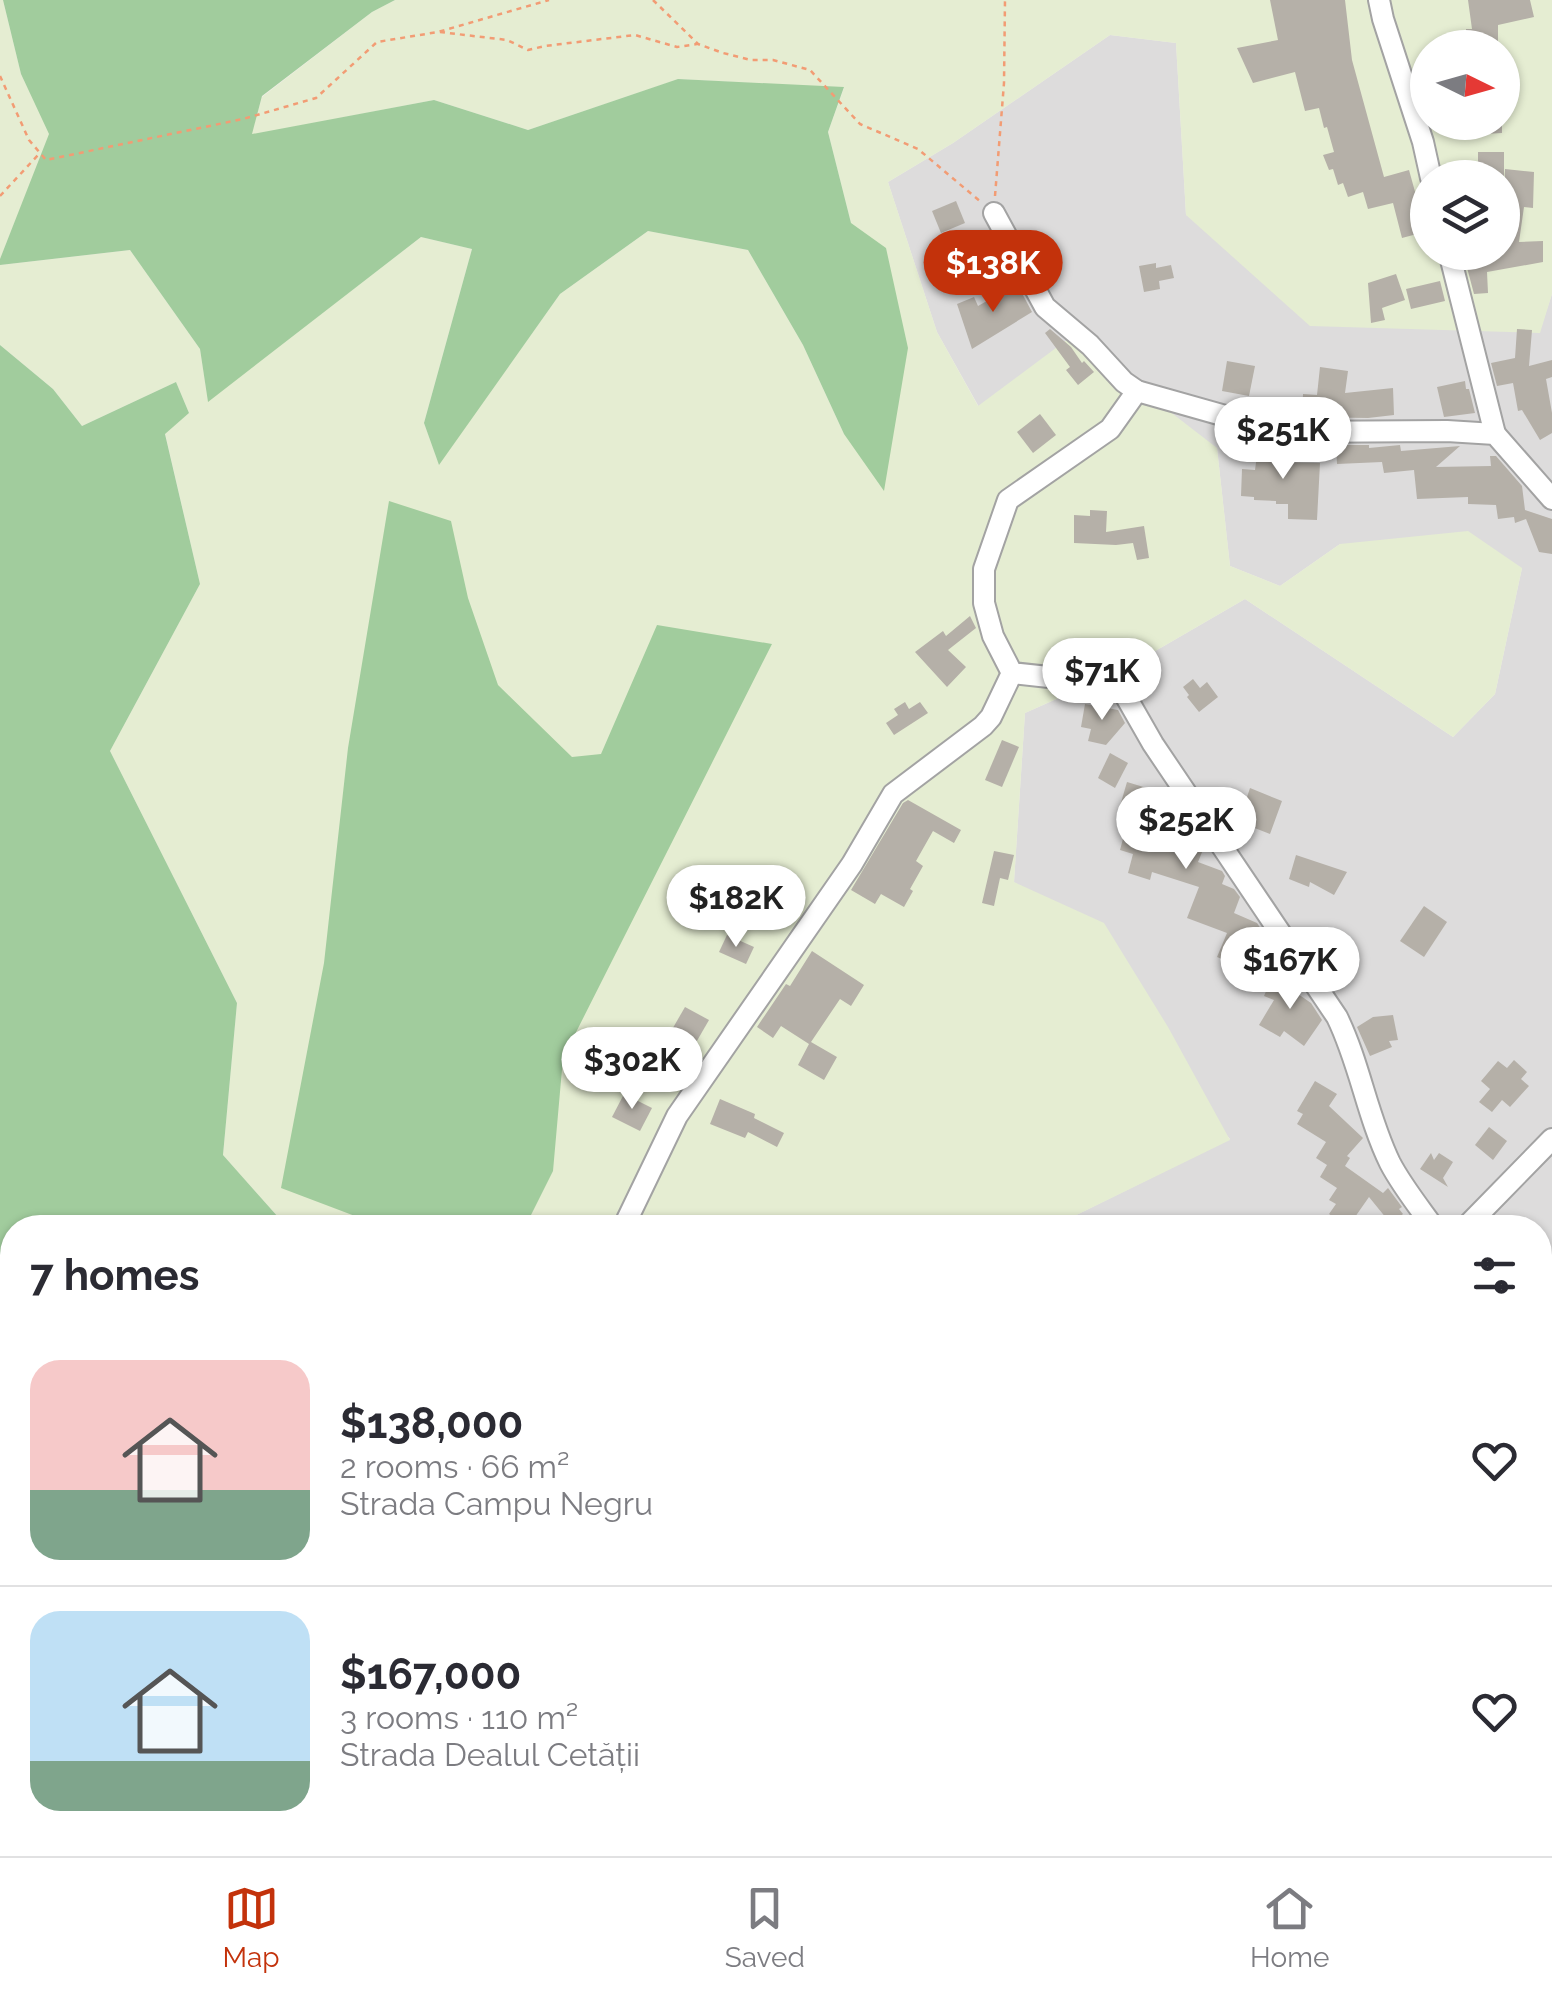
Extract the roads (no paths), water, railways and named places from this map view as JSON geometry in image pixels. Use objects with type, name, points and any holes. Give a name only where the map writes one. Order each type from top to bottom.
[{"type":"street","points":[[1379,0],[1427,160]]},
{"type":"street","points":[[994,212],[1044,307],[1137,391],[1282,432],[1447,430],[1495,434]]},
{"type":"street","points":[[1454,270],[1495,434],[1552,499]]},
{"type":"street","points":[[1012,672],[993,636],[984,603],[984,569],[1008,500],[1110,429],[1137,391]]},
{"type":"street","points":[[629,1215],[677,1116],[852,864],[893,794],[982,726],[991,716],[1012,672]]},
{"type":"street","points":[[1012,672],[1098,680],[1120,688],[1153,744],[1337,1017],[1390,1162],[1425,1215]]},
{"type":"street","points":[[1478,1215],[1552,1138]]}]
